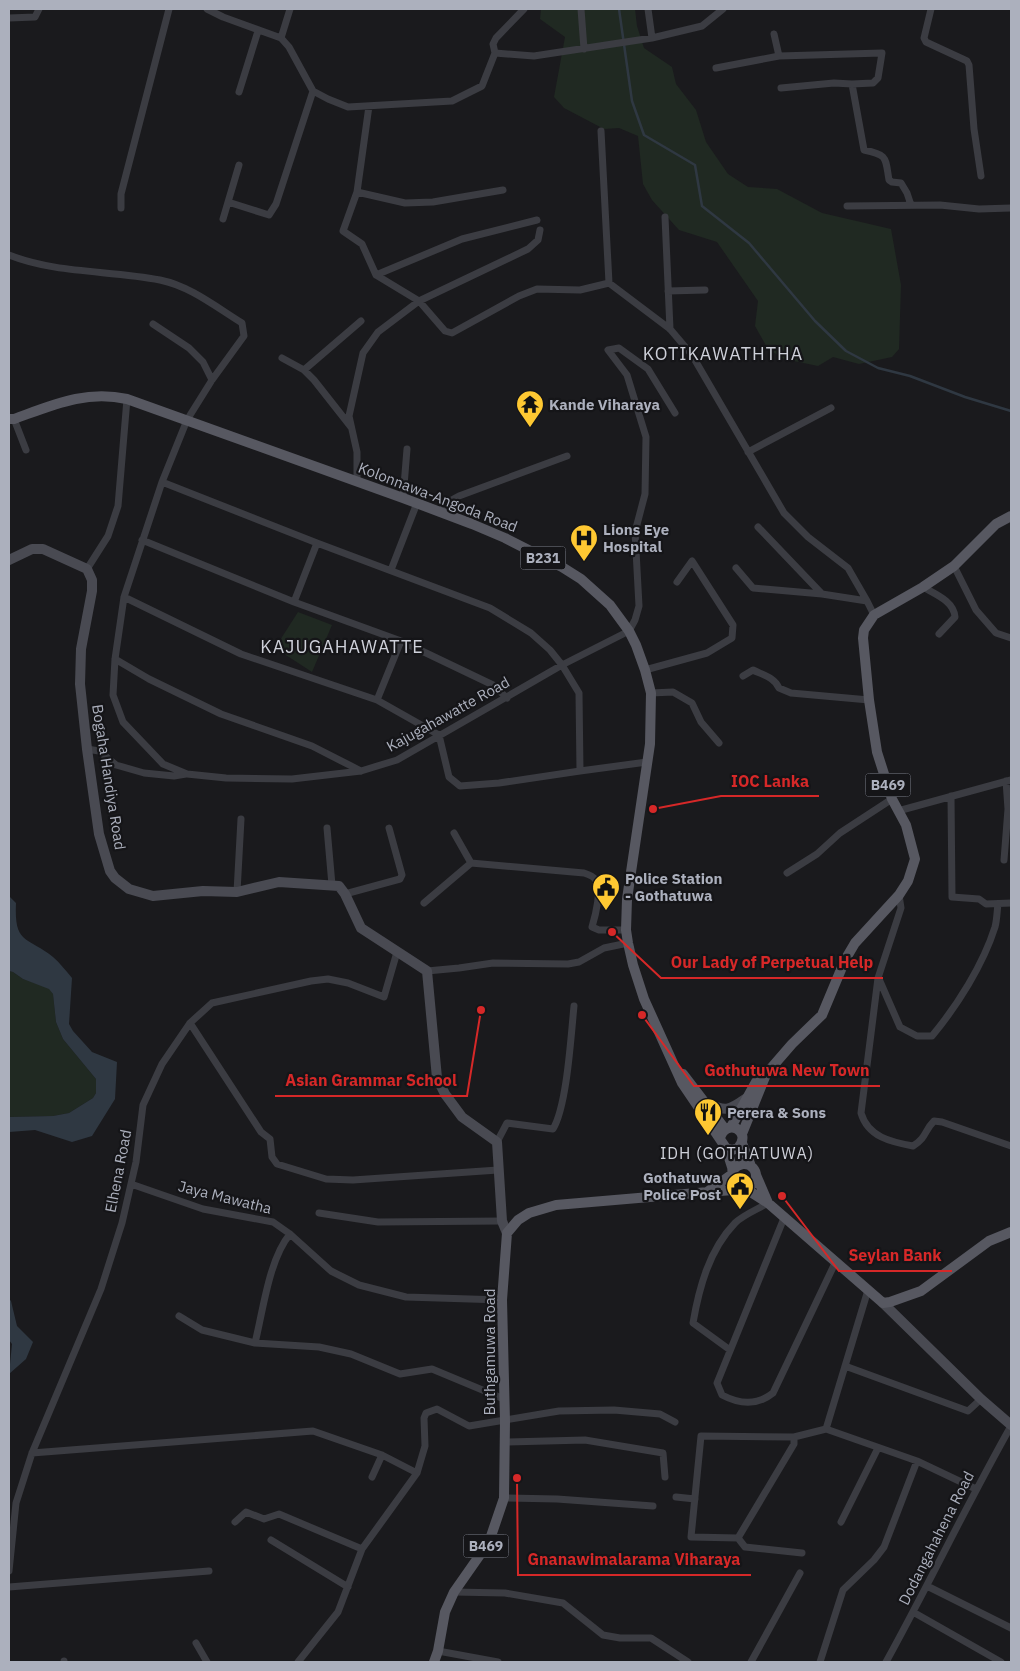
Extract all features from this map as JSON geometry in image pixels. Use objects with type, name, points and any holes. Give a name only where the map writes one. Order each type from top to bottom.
[{"type":"main road","name":"Kolonnawa-Angoda Road","points":[[11,419],[74,398],[105,395],[127,399],[441,511],[505,538],[562,567],[581,579],[610,605],[629,632],[645,670],[651,692],[651,727],[647,762],[627,899],[626,930],[628,943],[644,1000],[682,1083],[725,1131]]},
{"type":"main road","points":[[874,615],[923,587],[954,566],[996,524],[1011,516]]},
{"type":"main road","name":"B469","points":[[725,1131],[756,1082],[766,1074],[792,1044],[822,1015],[845,960],[855,943],[899,895],[908,881],[915,859],[906,825],[892,799],[877,752],[869,700],[863,638],[864,630],[874,615]]},
{"type":"main road","name":"Kolonnawa-Angoda Road","points":[[677,1069],[686,1076],[725,1131]]},
{"type":"main road","name":"B469","points":[[742,1139],[766,1074]]},
{"type":"main road","points":[[742,1139],[738,1148],[732,1150],[721,1144],[725,1131],[738,1129],[742,1139],[753,1170],[768,1203]]},
{"type":"main road","points":[[726,1148],[732,1172],[732,1182],[737,1187],[745,1189],[768,1203],[882,1303],[921,1291],[989,1241],[1011,1232]]},
{"type":"main road","points":[[508,1233],[518,1220],[523,1217],[556,1205],[745,1189],[752,1186],[755,1181],[753,1170],[744,1164],[738,1165],[706,1192]]},
{"type":"main road","name":"Buthgamuwa Road","points":[[434,1662],[438,1652],[445,1612],[454,1592],[489,1542],[504,1498],[505,1421],[502,1300],[508,1233]]},
{"type":"street","points":[[9,18],[35,17],[39,9]]},
{"type":"street","points":[[121,208],[121,194],[169,9]]},
{"type":"street","points":[[207,9],[222,17],[281,38],[289,47],[314,91],[328,100],[348,108],[452,101],[482,86],[494,53],[493,44],[496,38],[524,9]]},
{"type":"street","points":[[281,38],[290,9]]},
{"type":"street","points":[[581,9],[584,49]]},
{"type":"street","points":[[648,9],[652,38]]},
{"type":"street","points":[[494,53],[534,56],[652,38],[702,26],[723,9]]},
{"type":"street","points":[[931,9],[924,38],[926,42],[967,61],[969,65],[974,129],[981,176]]},
{"type":"street","points":[[238,92],[258,31]]},
{"type":"street","points":[[774,34],[779,56]]},
{"type":"street","points":[[716,68],[779,56],[882,52],[878,78],[873,83],[834,83],[782,88]]},
{"type":"street","points":[[852,84],[864,150],[880,153],[885,158],[889,180],[901,183],[908,192],[911,205]]},
{"type":"street","points":[[228,202],[269,215],[276,204],[314,91]]},
{"type":"street","points":[[370,106],[357,192],[343,231],[362,244],[376,275],[419,301],[445,332],[452,333],[537,288],[580,290],[609,283],[670,328],[692,355],[784,513],[808,537],[848,568],[868,601],[874,615]]},
{"type":"street","points":[[601,131],[609,283]]},
{"type":"street","points":[[223,219],[239,164]]},
{"type":"street","points":[[357,192],[405,203],[433,202],[503,190]]},
{"type":"street","points":[[847,206],[940,205],[979,209],[1011,209]]},
{"type":"street","points":[[665,217],[670,328]]},
{"type":"street","points":[[376,275],[462,239],[537,220]]},
{"type":"street","points":[[358,482],[357,452],[349,416],[363,353],[378,332],[419,301],[528,249],[538,240],[540,230]]},
{"type":"street","name":"Kajugahawatte Road","points":[[9,254],[24,261],[75,270],[161,280],[194,293],[242,323],[244,336],[212,380],[187,420],[162,482],[124,596],[115,659],[113,695],[123,722],[162,764],[187,774],[226,778],[292,779],[362,771],[397,760],[562,665],[629,632]]},
{"type":"street","points":[[668,291],[705,290]]},
{"type":"street","points":[[304,370],[362,321]]},
{"type":"street","points":[[153,324],[189,348],[203,362],[212,380]]},
{"type":"street","points":[[629,632],[639,606],[635,532],[645,494],[646,437],[627,376],[608,350],[619,348],[648,369],[675,413]]},
{"type":"street","points":[[282,358],[304,370],[314,380],[352,430]]},
{"type":"street","points":[[9,560],[32,549],[43,549],[87,568],[108,536],[118,506],[127,399]]},
{"type":"street","points":[[748,452],[831,408]]},
{"type":"street","points":[[11,419],[26,450]]},
{"type":"street","points":[[403,498],[407,449]]},
{"type":"street","points":[[441,511],[448,502],[459,496],[566,456]]},
{"type":"street","points":[[162,482],[490,608],[531,633],[550,650],[579,692],[580,770]]},
{"type":"street","points":[[391,570],[417,503]]},
{"type":"street","points":[[758,527],[822,594]]},
{"type":"street","points":[[142,540],[294,602],[400,641],[493,685],[506,698]]},
{"type":"street","points":[[294,602],[318,543]]},
{"type":"street","points":[[645,670],[707,653],[732,638],[733,625],[692,562],[678,582]]},
{"type":"street","points":[[954,566],[976,610],[996,633],[1011,638]]},
{"type":"street","name":"Bogaha Handiya Road","points":[[87,568],[92,580],[92,591],[81,649],[80,684],[99,834],[110,871],[115,878],[129,889],[153,896],[202,891],[237,892],[279,882],[339,886],[346,894]]},
{"type":"street","points":[[736,568],[753,588],[822,594],[868,601]]},
{"type":"street","points":[[923,587],[955,610],[955,617],[938,634]]},
{"type":"street","points":[[124,596],[241,654],[377,700],[439,736],[448,777],[460,786],[499,783],[647,762]]},
{"type":"street","points":[[377,700],[400,641]]},
{"type":"street","points":[[115,659],[149,679],[221,714],[312,746],[362,771]]},
{"type":"street","points":[[743,676],[753,670],[776,682],[779,688],[791,693],[869,700]]},
{"type":"street","points":[[651,692],[673,692],[692,703],[702,722],[719,743]]},
{"type":"street","points":[[87,749],[99,751],[116,765],[144,773],[174,776],[187,774]]},
{"type":"street","points":[[898,811],[1009,780],[1004,860]]},
{"type":"street","points":[[951,796],[952,897],[979,899],[986,904],[1011,903]]},
{"type":"street","points":[[787,873],[817,854],[840,832],[892,799]]},
{"type":"street","points":[[237,892],[242,819]]},
{"type":"street","points":[[327,828],[332,885]]},
{"type":"street","points":[[389,828],[402,876],[346,894],[361,928],[427,971],[493,963],[568,964],[579,962],[604,948],[628,943]]},
{"type":"street","points":[[454,833],[471,863]]},
{"type":"street","points":[[424,904],[471,863],[584,873],[595,878],[598,884],[598,904],[592,927],[599,930],[626,930]]},
{"type":"street","points":[[899,895],[901,908],[878,978],[861,1113],[864,1124],[873,1133],[913,1146],[922,1140],[929,1125],[934,1121],[942,1122],[1011,1146]]},
{"type":"street","points":[[878,978],[900,1026],[917,1036],[932,1036],[946,1019],[977,969],[996,926],[998,904]]},
{"type":"street","name":"Elhena Road","points":[[9,1571],[12,1517],[16,1503],[32,1453],[101,1289],[122,1223],[131,1184],[136,1162],[143,1105],[162,1064],[190,1023],[212,1003],[311,980],[328,979],[384,996],[396,952]]},
{"type":"street","points":[[427,971],[437,1078],[445,1094],[462,1117],[497,1142]]},
{"type":"street","points":[[508,1233],[502,1221],[497,1142],[507,1123],[553,1129],[557,1122],[565,1086],[574,1006]]},
{"type":"street","points":[[190,1023],[261,1132],[270,1139],[272,1157],[277,1164],[326,1178],[353,1180],[498,1170]]},
{"type":"street","points":[[707,1104],[718,1108],[730,1109],[746,1099]]},
{"type":"street","name":"Jaya Mawatha","points":[[131,1184],[203,1209],[273,1222],[290,1234],[331,1271],[359,1285],[406,1297],[502,1300]]},
{"type":"street","points":[[730,1350],[693,1323],[698,1290],[714,1252],[735,1223],[768,1203]]},
{"type":"street","points":[[319,1213],[378,1222],[502,1221]]},
{"type":"street","points":[[784,1218],[718,1383],[722,1395],[736,1402],[751,1403],[766,1399],[774,1393],[836,1261]]},
{"type":"street","points":[[255,1343],[271,1275],[284,1240],[290,1234]]},
{"type":"street","points":[[826,1429],[868,1290]]},
{"type":"street","points":[[882,1303],[1011,1426]]},
{"type":"street","points":[[179,1316],[202,1330],[255,1343],[319,1347],[351,1354],[400,1374],[432,1369],[504,1398]]},
{"type":"street","points":[[845,1366],[968,1410],[981,1398]]},
{"type":"street","points":[[298,1662],[338,1612],[362,1549],[417,1473],[424,1446],[424,1418],[426,1413],[437,1409],[469,1426],[558,1411],[614,1410],[660,1414],[675,1422]]},
{"type":"street","name":"Dodangahahena Road","points":[[886,1662],[1011,1426]]},
{"type":"street","points":[[738,1538],[691,1537],[700,1436],[794,1437],[826,1429],[917,1461],[976,1489]]},
{"type":"street","points":[[32,1453],[313,1431],[382,1455],[417,1473]]},
{"type":"street","points":[[738,1538],[794,1444],[794,1437]]},
{"type":"street","points":[[504,1442],[585,1440],[663,1453],[666,1477]]},
{"type":"street","points":[[841,1522],[878,1448]]},
{"type":"street","points":[[372,1477],[382,1455]]},
{"type":"street","points":[[820,1662],[843,1590],[874,1560],[884,1547],[917,1461]]},
{"type":"street","points":[[676,1497],[695,1499]]},
{"type":"street","points":[[504,1498],[557,1499],[653,1506]]},
{"type":"street","points":[[235,1522],[246,1512],[264,1519],[278,1514],[362,1549]]},
{"type":"street","points":[[738,1538],[745,1547],[802,1553]]},
{"type":"street","points":[[271,1540],[348,1587]]},
{"type":"street","points":[[9,1587],[209,1571]]},
{"type":"street","points":[[751,1662],[800,1573]]},
{"type":"street","points":[[926,1586],[1011,1628]]},
{"type":"street","points":[[454,1592],[505,1594],[564,1603],[602,1636],[651,1638],[688,1662]]},
{"type":"street","points":[[913,1612],[1001,1662]]},
{"type":"street","points":[[196,1644],[207,1662]]},
{"type":"street","points":[[438,1652],[498,1662]]},
{"type":"shaded area","points":[[541,9],[635,9],[637,26],[644,48],[672,67],[676,84],[696,110],[706,142],[728,174],[748,187],[777,189],[822,213],[891,229],[901,285],[899,349],[892,357],[859,364],[833,357],[818,366],[784,359],[768,349],[755,326],[758,301],[717,242],[679,230],[652,200],[643,184],[638,136],[619,128],[604,129],[564,108],[554,97],[565,37],[540,19]]},
{"type":"shaded area","points":[[298,612],[332,625],[312,672],[275,648]]},
{"type":"shaded area","points":[[9,896],[16,903],[17,926],[20,933],[29,942],[53,957],[72,978],[69,1024],[73,1031],[92,1052],[117,1062],[115,1099],[92,1136],[72,1142],[35,1130],[9,1132],[9,1117],[53,1116],[69,1113],[93,1098],[96,1093],[96,1079],[63,1039],[56,1022],[53,994],[49,989],[23,979],[9,971]]},
{"type":"shaded area","points":[[9,971],[23,979],[49,988],[53,994],[56,1022],[63,1039],[96,1079],[96,1093],[93,1098],[69,1113],[53,1116],[9,1117]]},
{"type":"shaded area","points":[[9,1299],[17,1326],[33,1342],[26,1359],[9,1374],[12,1344],[9,1340]]},
{"type":"waterway","points":[[619,9],[632,101],[644,135],[695,165],[702,206],[749,243],[815,321],[846,351],[878,368],[910,376],[965,397],[1011,411]]},
{"type":"place","name":"Kande Viharaya","points":[[530,428]]},
{"type":"place","name":"Lions Eye Hospital","points":[[584,562]]},
{"type":"place","name":"IOC Lanka","points":[[653,809]]},
{"type":"place","name":"Police Station - Gothatuwa","points":[[606,911]]},
{"type":"place","name":"Our Lady of Perpetual Help","points":[[612,932]]},
{"type":"place","name":"Asian Grammar School","points":[[481,1010]]},
{"type":"place","name":"Gothutuwa New Town","points":[[642,1015]]},
{"type":"place","name":"Perera & Sons","points":[[708,1136]]},
{"type":"place","name":"Seylan Bank","points":[[782,1196]]},
{"type":"place","name":"Gothatuwa Police Post","points":[[740,1210]]},
{"type":"place","name":"Gnanawimalarama Viharaya","points":[[517,1478]]},
{"type":"district","name":"KOTIKAWATHTHA","points":[[723,353]]},
{"type":"district","name":"KAJUGAHAWATTE","points":[[342,646]]},
{"type":"district","name":"IDH (GOTHATUWA)","points":[[737,1153]]}]
